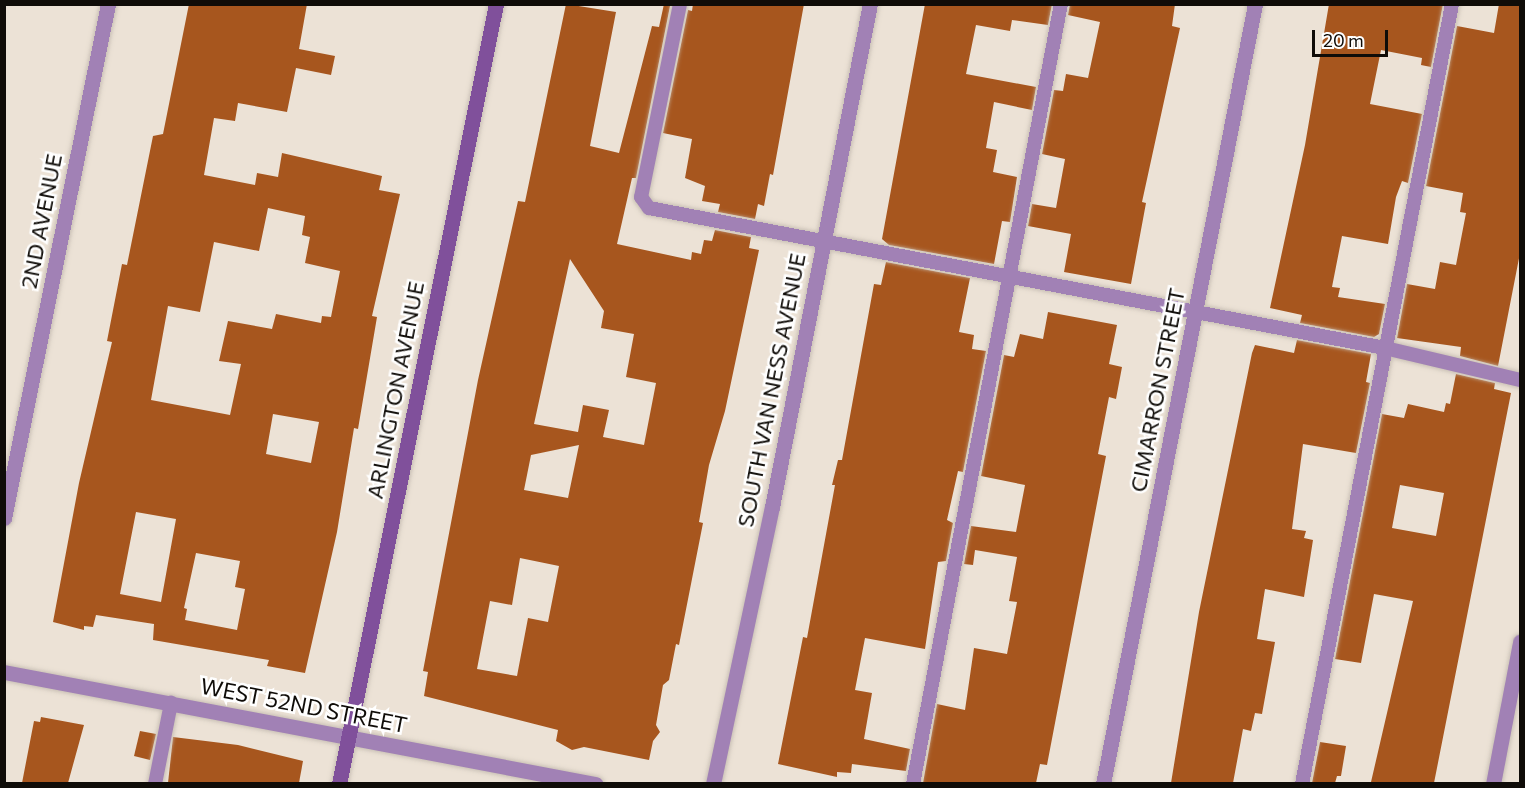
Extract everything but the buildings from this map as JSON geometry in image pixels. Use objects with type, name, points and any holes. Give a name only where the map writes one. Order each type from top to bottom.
[{"type":"main road","name":"ARLINGTON AVENUE","points":[[339,783],[496,4]]},
{"type":"street","name":"2ND AVENUE","points":[[4,518],[108,4]]},
{"type":"street","name":"SOUTH VAN NESS AVENUE","points":[[713,783],[824,242],[870,4]]},
{"type":"street","name":"CIMARRON STREET","points":[[1103,783],[1255,4]]},
{"type":"street","points":[[1493,783],[1521,642]]},
{"type":"street","name":"WEST 52ND STREET","points":[[4,672],[595,783]]},
{"type":"lane","points":[[680,4],[642,202],[648,208],[1384,348],[1521,380]]},
{"type":"lane","points":[[913,783],[1007,278],[1061,4]]},
{"type":"lane","points":[[1302,783],[1452,4]]},
{"type":"lane","points":[[154,783],[171,703]]}]
